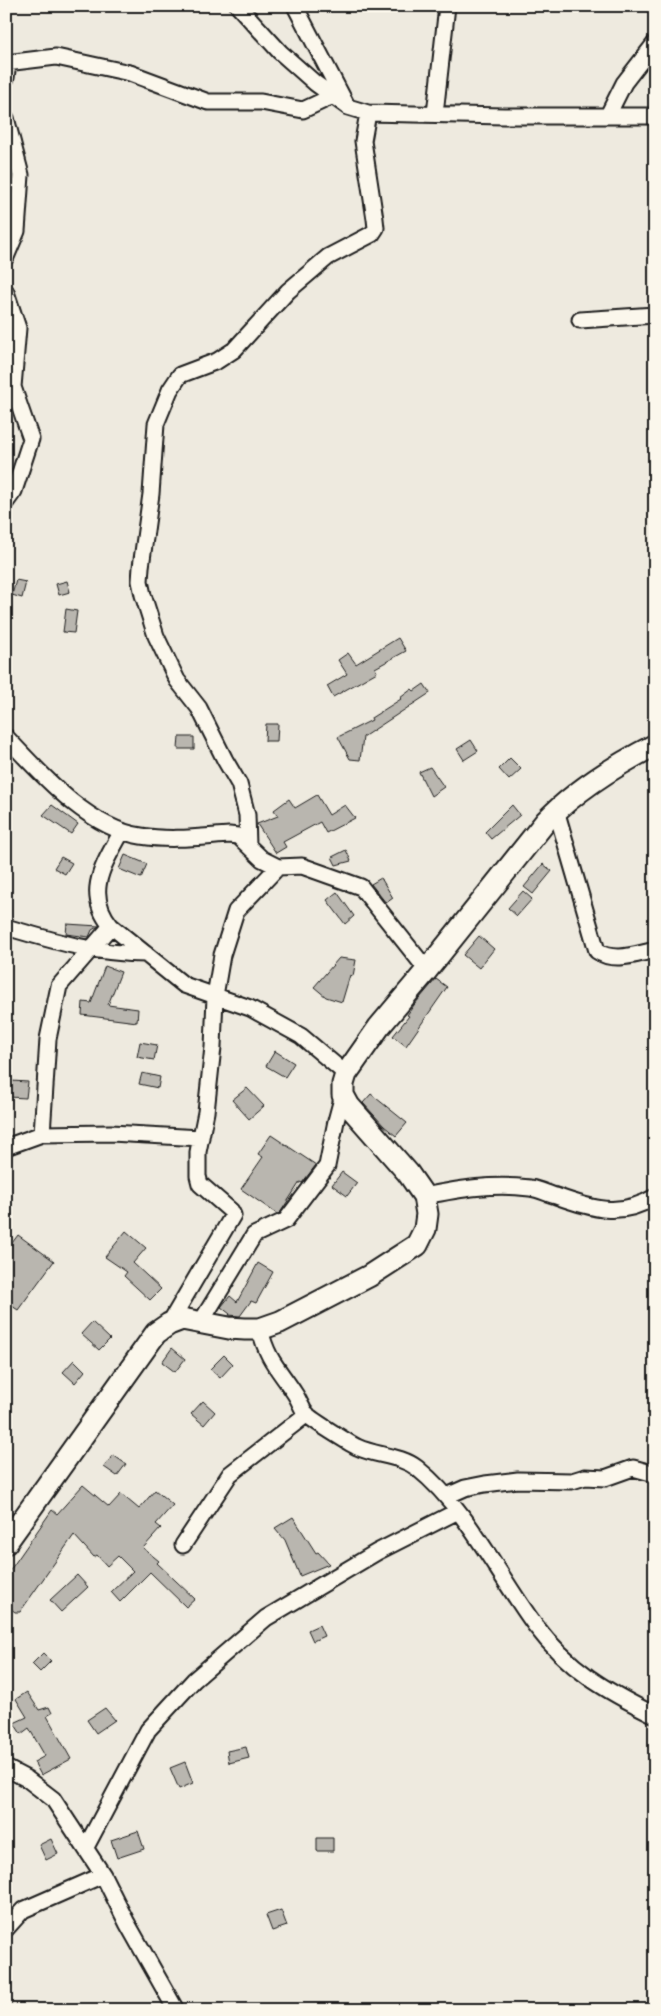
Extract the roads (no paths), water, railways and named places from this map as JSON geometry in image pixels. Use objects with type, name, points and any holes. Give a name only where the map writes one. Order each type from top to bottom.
[{"type":"main road","points":[[6,1543],[156,1333],[169,1324],[182,1319],[229,1328],[260,1329],[280,1322],[362,1280],[417,1245],[425,1229],[428,1214],[424,1196],[396,1158],[378,1137],[361,1122],[343,1096],[343,1084],[346,1074],[379,1027],[551,815],[606,771],[655,745]]},
{"type":"street","points":[[238,6],[280,52],[333,96],[348,107],[368,113],[655,116]]},
{"type":"street","points":[[295,6],[348,107]]},
{"type":"street","points":[[435,114],[447,6]]},
{"type":"street","points":[[608,115],[624,83],[655,43]]},
{"type":"street","points":[[7,68],[56,56],[130,73],[208,102],[261,102],[303,110],[333,96]]},
{"type":"street","points":[[248,845],[248,815],[239,784],[199,708],[177,680],[156,636],[143,595],[140,581],[141,567],[151,494],[156,424],[170,390],[180,375],[217,361],[234,350],[288,291],[328,256],[372,234],[376,228],[376,219],[363,141],[368,113]]},
{"type":"street","points":[[6,118],[21,175],[17,231],[6,257]]},
{"type":"street","points":[[6,292],[18,328],[13,387],[32,439],[14,491],[6,502]]},
{"type":"street","points":[[580,320],[655,316]]},
{"type":"street","points":[[6,737],[68,798],[102,822],[122,831],[139,836],[164,838],[229,834],[238,836],[262,858],[278,867],[302,866],[361,887],[427,970]]},
{"type":"street","points":[[551,815],[597,951],[606,957],[623,957],[655,950]]},
{"type":"street","points":[[122,831],[99,874],[97,888],[99,905],[104,917],[111,926],[184,985],[250,1008],[301,1036],[346,1074]]},
{"type":"street","points":[[169,1324],[232,1220],[233,1215],[231,1211],[200,1184],[197,1165],[209,1090],[215,996],[222,955],[236,911],[278,867]]},
{"type":"street","points":[[42,1134],[48,1039],[59,986],[89,949],[111,926]]},
{"type":"street","points":[[6,927],[74,947],[119,954],[146,954]]},
{"type":"street","points":[[201,1322],[254,1235],[286,1220],[327,1166],[343,1096]]},
{"type":"street","points":[[6,1147],[42,1134],[111,1133],[201,1138]]},
{"type":"street","points":[[424,1196],[480,1186],[532,1188],[602,1210],[618,1210],[643,1204],[655,1197]]},
{"type":"street","points":[[232,1220],[254,1235]]},
{"type":"street","points":[[260,1329],[269,1358],[307,1414],[358,1448],[402,1460],[416,1468],[447,1496],[536,1626],[555,1648],[584,1676],[611,1694],[655,1715]]},
{"type":"street","points":[[183,1545],[230,1474],[307,1414]]},
{"type":"street","points":[[447,1496],[465,1488],[518,1480],[572,1481],[585,1477],[605,1478],[633,1468],[655,1474]]},
{"type":"street","points":[[86,1846],[148,1730],[194,1680],[266,1618],[377,1552],[458,1511]]},
{"type":"street","points":[[6,1768],[26,1779],[53,1799],[86,1846],[103,1875],[127,1923],[176,2010]]},
{"type":"street","points":[[6,1929],[23,1910],[103,1875]]}]
